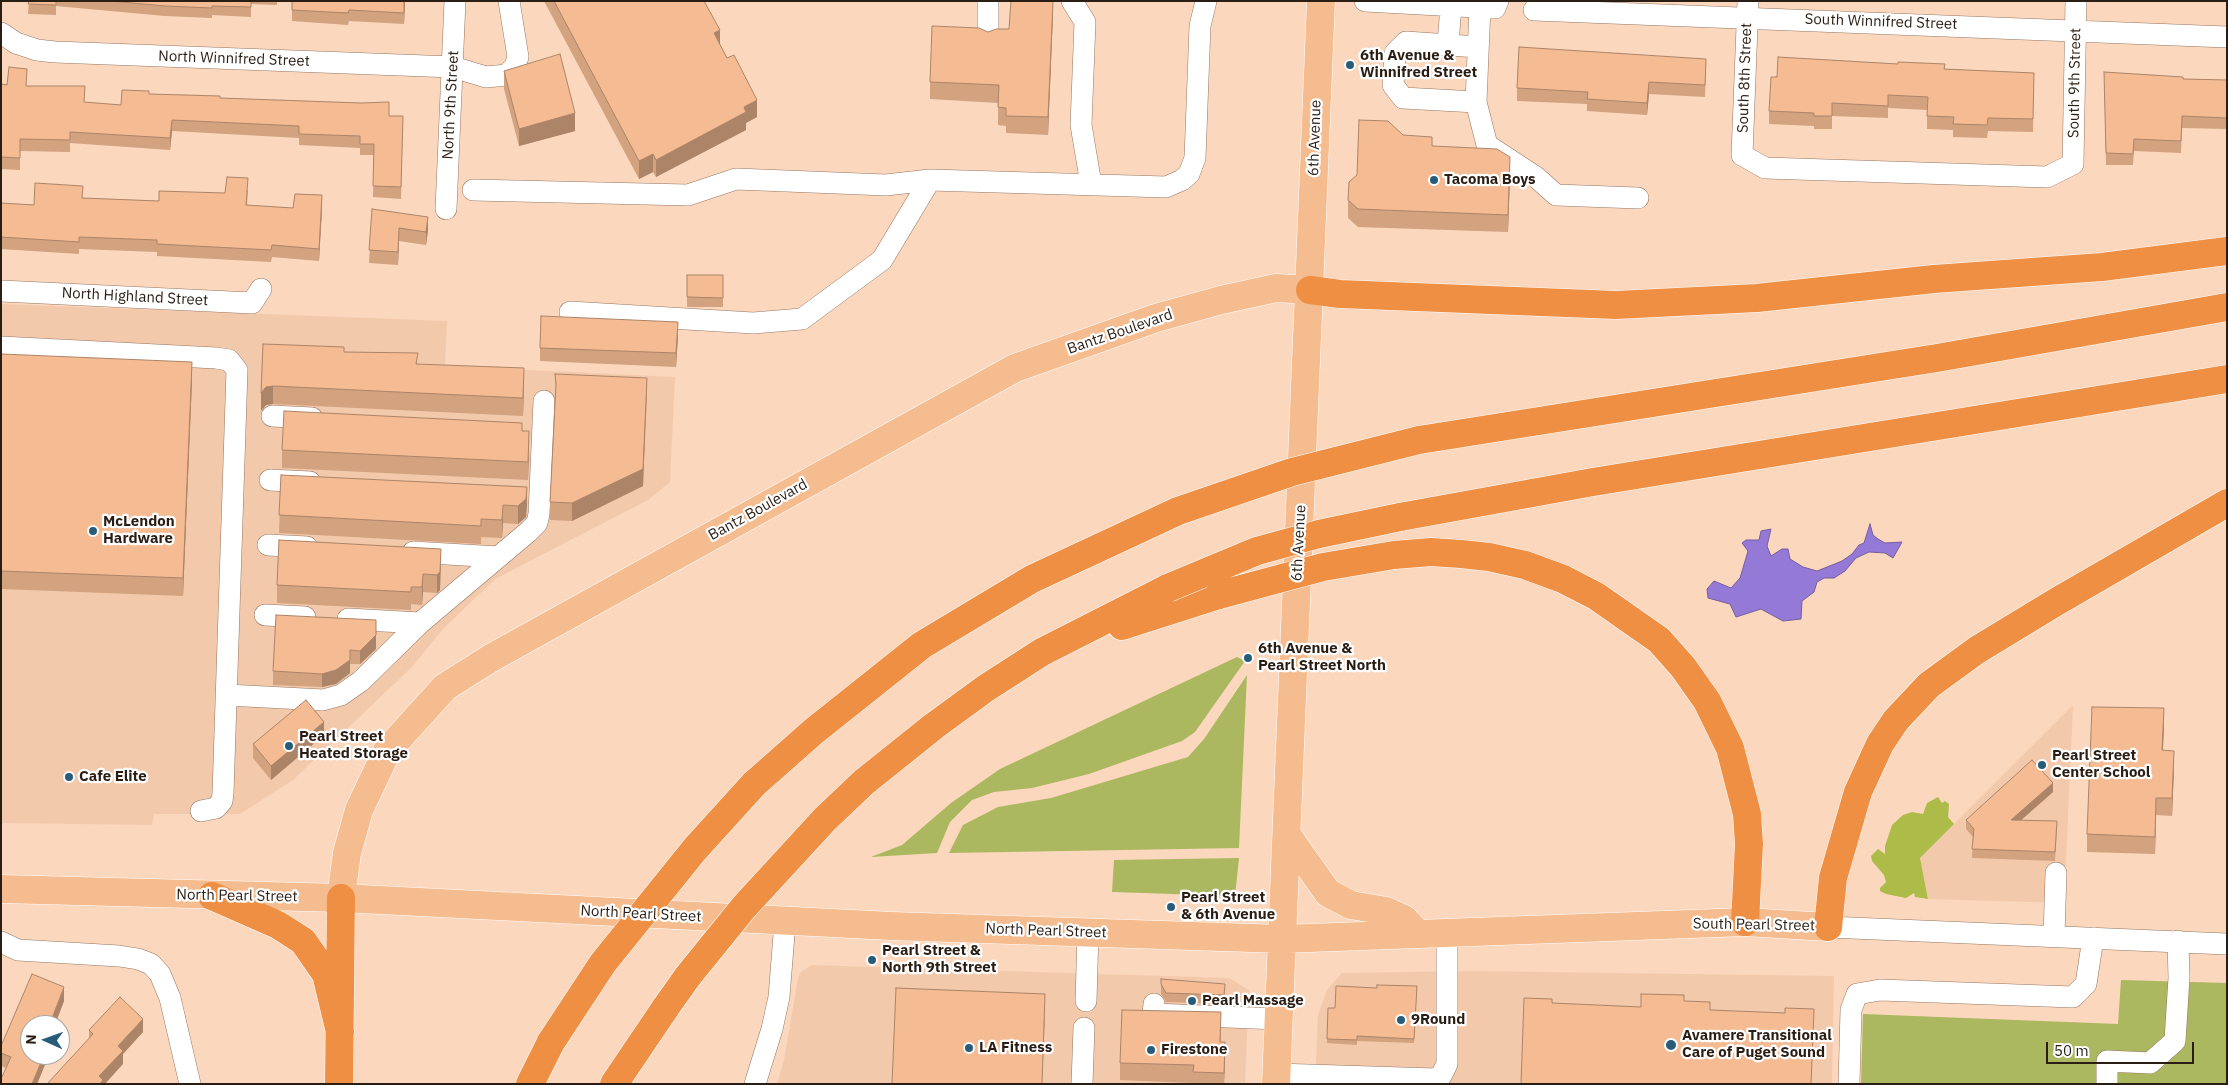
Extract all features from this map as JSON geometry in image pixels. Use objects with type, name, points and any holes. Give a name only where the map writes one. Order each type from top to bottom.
[{"type":"highway","points":[[1310,290],[1418,297],[1625,304],[1757,298],[1934,279],[2102,267],[2227,251]]},
{"type":"highway","points":[[530,1084],[551,1042],[603,963],[695,849],[754,784],[814,731],[922,645],[1032,579],[1178,511],[1292,472],[1419,440],[1937,358],[2227,307]]},
{"type":"highway","points":[[614,1084],[688,976],[744,907],[825,819],[864,782],[941,720],[1042,652],[1168,588],[1258,552],[1319,534],[1400,517],[1593,482],[2227,379]]},
{"type":"highway","points":[[1828,927],[1833,878],[1858,792],[1880,744],[1896,720],[1929,685],[1977,650],[2227,503]]},
{"type":"highway","points":[[1042,652],[1219,595],[1322,567],[1394,555],[1431,552],[1470,555],[1525,565],[1564,579],[1596,596],[1659,640],[1683,666],[1707,701],[1730,748],[1747,814],[1749,844],[1745,922]]},
{"type":"highway","points":[[212,896],[278,925],[303,940],[326,974],[340,1032]]},
{"type":"highway","points":[[339,1084],[341,898]]},
{"type":"main road","name":"6th Avenue","points":[[1276,1079],[1321,1]]},
{"type":"main road","name":"Bantz Boulevard","points":[[341,898],[347,852],[359,810],[387,752],[445,687],[491,658],[1015,368],[1156,318],[1221,300],[1276,288],[1310,290]]},
{"type":"main road","points":[[1287,835],[1328,893],[1351,905],[1386,911],[1404,919],[1417,934]]},
{"type":"main road","name":"North Pearl Street","points":[[1,889],[341,898],[785,922],[1282,938]]},
{"type":"main road","name":"South Pearl Street","points":[[1282,938],[1745,922],[1828,927]]},
{"type":"street","name":"North 9th Street","points":[[446,209],[456,1]]},
{"type":"street","name":"North Winnifred Street","points":[[8,38],[37,50],[55,52],[453,67],[486,77],[507,75],[518,57],[509,1]]},
{"type":"street","points":[[988,1],[988,36]]},
{"type":"street","points":[[1072,1],[1085,22],[1081,125],[1091,184]]},
{"type":"street","points":[[472,190],[688,195],[736,179],[886,185],[930,180],[1166,187],[1189,174],[1196,158],[1200,26],[1206,1]]},
{"type":"street","points":[[1365,1],[1451,6],[1491,5],[1478,47],[1476,102],[1487,145],[1536,177],[1556,196],[1638,198]]},
{"type":"street","name":"South 9th Street","points":[[2073,164],[2076,1]]},
{"type":"street","points":[[1448,44],[1451,6]]},
{"type":"street","name":"South Winnifred Street","points":[[1534,10],[1748,9],[2076,29],[2227,36]]},
{"type":"street","name":"South 8th Street","points":[[1748,9],[1742,155],[1765,168],[2047,177],[2073,164]]},
{"type":"street","points":[[1476,102],[1403,98],[1393,85],[1395,53],[1406,42],[1478,47]]},
{"type":"street","points":[[570,312],[752,324],[802,318],[882,260],[930,180]]},
{"type":"street","name":"North Highland Street","points":[[1,291],[252,303],[261,289]]},
{"type":"street","points":[[1,347],[216,358],[229,360],[235,366],[238,381],[222,798],[219,805],[213,810],[201,811]]},
{"type":"street","points":[[227,695],[323,700],[334,698],[361,681],[420,623],[537,523],[531,492],[533,428],[544,402]]},
{"type":"street","points":[[272,416],[330,418]]},
{"type":"street","points":[[270,480],[328,482]]},
{"type":"street","points":[[268,545],[325,548]]},
{"type":"street","points":[[392,551],[498,557]]},
{"type":"street","points":[[265,615],[420,623]]},
{"type":"street","points":[[2054,936],[2056,873]]},
{"type":"street","points":[[755,1084],[772,1029],[779,997],[785,922]]},
{"type":"street","name":"South Pearl Street","points":[[1828,927],[2227,944]]},
{"type":"street","points":[[1086,1001],[1088,932]]},
{"type":"street","points":[[1276,1079],[1435,1079],[1441,1076],[1448,1064],[1447,933]]},
{"type":"street","points":[[1849,1084],[1851,1010],[1857,994],[1880,990],[2073,997],[2086,984],[2093,938]]},
{"type":"street","points":[[1,942],[9,947],[26,951],[119,956],[138,959],[151,964],[160,974],[170,998],[190,1084]]},
{"type":"street","points":[[2107,1084],[2107,1061],[2150,1063],[2175,1041],[2179,978],[2178,942]]},
{"type":"street","points":[[1154,1004],[1153,1014],[1278,1019]]},
{"type":"street","points":[[1082,1084],[1084,1028]]},
{"type":"shaded area","points":[[1,304],[447,321],[445,366],[675,377],[670,482],[648,500],[495,579],[442,630],[412,667],[293,780],[240,814],[154,814],[152,825],[1,823]]},
{"type":"shaded area","points":[[1870,524],[1873,535],[1885,543],[1902,542],[1893,558],[1885,553],[1869,552],[1856,558],[1845,571],[1834,578],[1824,578],[1817,582],[1814,592],[1802,601],[1801,619],[1783,621],[1761,609],[1736,617],[1730,604],[1708,598],[1707,589],[1714,581],[1731,588],[1740,578],[1748,551],[1742,543],[1746,540],[1759,540],[1761,531],[1771,529],[1767,546],[1771,556],[1782,549],[1788,549],[1790,559],[1803,567],[1817,571],[1842,561],[1852,554],[1859,545],[1864,543]]},
{"type":"shaded area","name":"Pearl Street Center School","points":[[2073,705],[2064,903],[1928,899],[1920,858]]},
{"type":"shaded area","points":[[812,965],[1229,978],[1249,990],[1245,1084],[777,1084],[784,1060],[798,978],[801,972]]},
{"type":"shaded area","points":[[1471,971],[1834,976],[1832,1084],[1315,1084],[1318,1015],[1327,990],[1342,973]]},
{"type":"green space","points":[[1237,657],[1245,661],[1195,732],[1182,741],[1089,774],[1032,788],[994,792],[972,800],[950,822],[937,853],[871,857],[902,845],[951,803],[1000,769]]},
{"type":"green space","points":[[1247,675],[1239,848],[949,853],[963,825],[998,807],[1051,798],[1188,757],[1204,739]]},
{"type":"green space","points":[[1938,797],[1942,803],[1945,801],[1949,804],[1948,817],[1954,824],[1920,858],[1928,899],[1915,897],[1914,893],[1906,898],[1880,891],[1880,888],[1886,882],[1884,875],[1872,861],[1871,856],[1878,849],[1885,854],[1885,846],[1892,825],[1903,815],[1912,812],[1923,814],[1927,803]]},
{"type":"green space","points":[[1239,858],[1235,896],[1112,892],[1114,860]]},
{"type":"green space","points":[[2121,980],[2227,983],[2227,1084],[1861,1084],[1863,1014],[2118,1024]]},
{"type":"building","points":[[29,1],[56,1],[56,5],[28,4]]},
{"type":"building","points":[[111,1],[251,1],[251,7],[165,6]]},
{"type":"building","points":[[292,1],[404,1],[404,13],[349,10],[348,13],[292,10]]},
{"type":"building","points":[[554,1],[704,1],[720,30],[714,33],[727,58],[734,55],[757,100],[744,107],[746,112],[656,160],[653,154],[639,161]]},
{"type":"building","points":[[1011,1],[1053,1],[1048,117],[1006,116],[1006,108],[998,107],[999,85],[930,82],[932,26],[979,28],[988,32],[996,29],[1009,29]]},
{"type":"building","points":[[1519,47],[1706,59],[1705,85],[1649,82],[1647,103],[1587,99],[1588,92],[1517,88]]},
{"type":"building","points":[[560,54],[575,113],[519,129],[504,71]]},
{"type":"building","points":[[1778,57],[1898,64],[1898,62],[1945,64],[1944,69],[2034,73],[2033,119],[1988,118],[1987,125],[1953,124],[1954,117],[1927,116],[1928,97],[1888,95],[1888,106],[1832,103],[1832,116],[1814,116],[1814,113],[1769,111],[1771,77],[1777,77]]},
{"type":"building","points":[[9,67],[27,69],[26,86],[85,86],[84,102],[121,105],[122,90],[149,91],[149,94],[220,96],[220,98],[361,103],[389,102],[389,116],[403,116],[401,187],[373,186],[374,144],[360,144],[360,136],[299,134],[299,126],[172,120],[170,138],[70,132],[70,140],[20,139],[20,158],[1,157],[1,84],[7,85]]},
{"type":"building","points":[[2104,72],[2183,77],[2183,79],[2227,80],[2227,118],[2182,116],[2181,141],[2134,139],[2133,154],[2106,153]]},
{"type":"building","name":"Tacoma Boys","points":[[1359,120],[1388,121],[1403,135],[1432,137],[1432,146],[1497,149],[1510,157],[1508,215],[1358,209],[1348,200],[1349,182],[1357,175]]},
{"type":"building","points":[[227,177],[248,178],[246,205],[293,208],[295,194],[322,195],[319,249],[272,245],[271,250],[157,244],[157,240],[79,237],[79,242],[1,237],[1,203],[34,205],[35,183],[83,186],[82,198],[159,201],[159,191],[225,193]]},
{"type":"building","points":[[372,209],[428,217],[426,232],[399,228],[398,252],[369,250]]},
{"type":"building","points":[[687,275],[723,275],[723,298],[687,297]]},
{"type":"building","points":[[541,316],[678,322],[676,353],[540,348]]},
{"type":"building","points":[[263,344],[344,347],[344,352],[418,353],[416,364],[524,368],[523,398],[273,386],[266,387],[261,393]]},
{"type":"building","name":"McLendon Hardware","points":[[1,354],[192,362],[183,578],[1,571]]},
{"type":"building","points":[[555,374],[647,378],[643,469],[572,503],[550,502]]},
{"type":"building","points":[[284,411],[522,423],[522,431],[529,431],[528,462],[282,450]]},
{"type":"building","points":[[281,475],[527,487],[526,499],[518,506],[503,505],[502,520],[481,519],[481,526],[279,515]]},
{"type":"building","points":[[279,540],[441,549],[440,572],[437,575],[423,574],[422,587],[411,587],[411,592],[277,585]]},
{"type":"building","points":[[276,615],[376,620],[376,635],[360,651],[350,650],[350,660],[336,670],[322,674],[273,671]]},
{"type":"building","points":[[306,700],[324,722],[271,766],[253,744]]},
{"type":"building","points":[[2092,707],[2164,708],[2162,750],[2174,751],[2172,798],[2156,798],[2155,837],[2087,834]]},
{"type":"building","points":[[2032,760],[2053,783],[2011,820],[2057,821],[2055,852],[1972,849],[1974,829],[1966,820]]},
{"type":"building","points":[[32,974],[64,987],[53,1015],[20,1015],[20,1065],[40,1065],[32,1084],[1,1084],[1,1079],[11,1057],[1,1053],[1,1046]]},
{"type":"building","points":[[1161,979],[1225,984],[1224,995],[1166,993],[1161,984]]},
{"type":"building","points":[[1377,985],[1417,986],[1414,1039],[1357,1036],[1357,1040],[1327,1039],[1328,1008],[1335,1008],[1336,986],[1377,988]]},
{"type":"building","name":"LA Fitness","points":[[896,988],[1045,994],[1042,1084],[892,1084]]},
{"type":"building","name":"Avamere Transitional Care of Puget Sound","points":[[1641,994],[1684,995],[1684,1001],[1710,1002],[1710,1010],[1785,1013],[1785,1008],[1814,1009],[1811,1084],[1521,1084],[1524,998],[1552,999],[1552,1003],[1641,1007]]},
{"type":"building","points":[[120,997],[143,1019],[118,1046],[123,1051],[99,1076],[103,1080],[100,1084],[47,1084],[64,1065],[70,1065],[70,1059],[93,1034],[89,1030]]},
{"type":"building","points":[[1122,1010],[1221,1012],[1220,1042],[1225,1042],[1224,1073],[1193,1072],[1194,1065],[1120,1063]]},
{"type":"place","name":"6th Avenue & Winnifred Street","points":[[1350,65]]},
{"type":"place","name":"Tacoma Boys","points":[[1434,180]]},
{"type":"place","name":"McLendon Hardware","points":[[93,531]]},
{"type":"place","name":"6th Avenue & Pearl Street North","points":[[1248,658]]},
{"type":"place","name":"Pearl Street Heated Storage","points":[[289,746]]},
{"type":"place","name":"Pearl Street Center School","points":[[2042,765]]},
{"type":"place","name":"Cafe Elite","points":[[69,777]]},
{"type":"place","name":"Pearl Street & 6th Avenue","points":[[1171,907]]},
{"type":"place","name":"Pearl Street & North 9th Street","points":[[872,960]]},
{"type":"place","name":"Pearl Massage","points":[[1192,1001]]},
{"type":"place","name":"9Round","points":[[1401,1020]]},
{"type":"place","name":"Avamere Transitional Care of Puget Sound","points":[[1671,1045]]},
{"type":"place","name":"LA Fitness","points":[[969,1048]]},
{"type":"place","name":"Firestone","points":[[1151,1050]]}]
